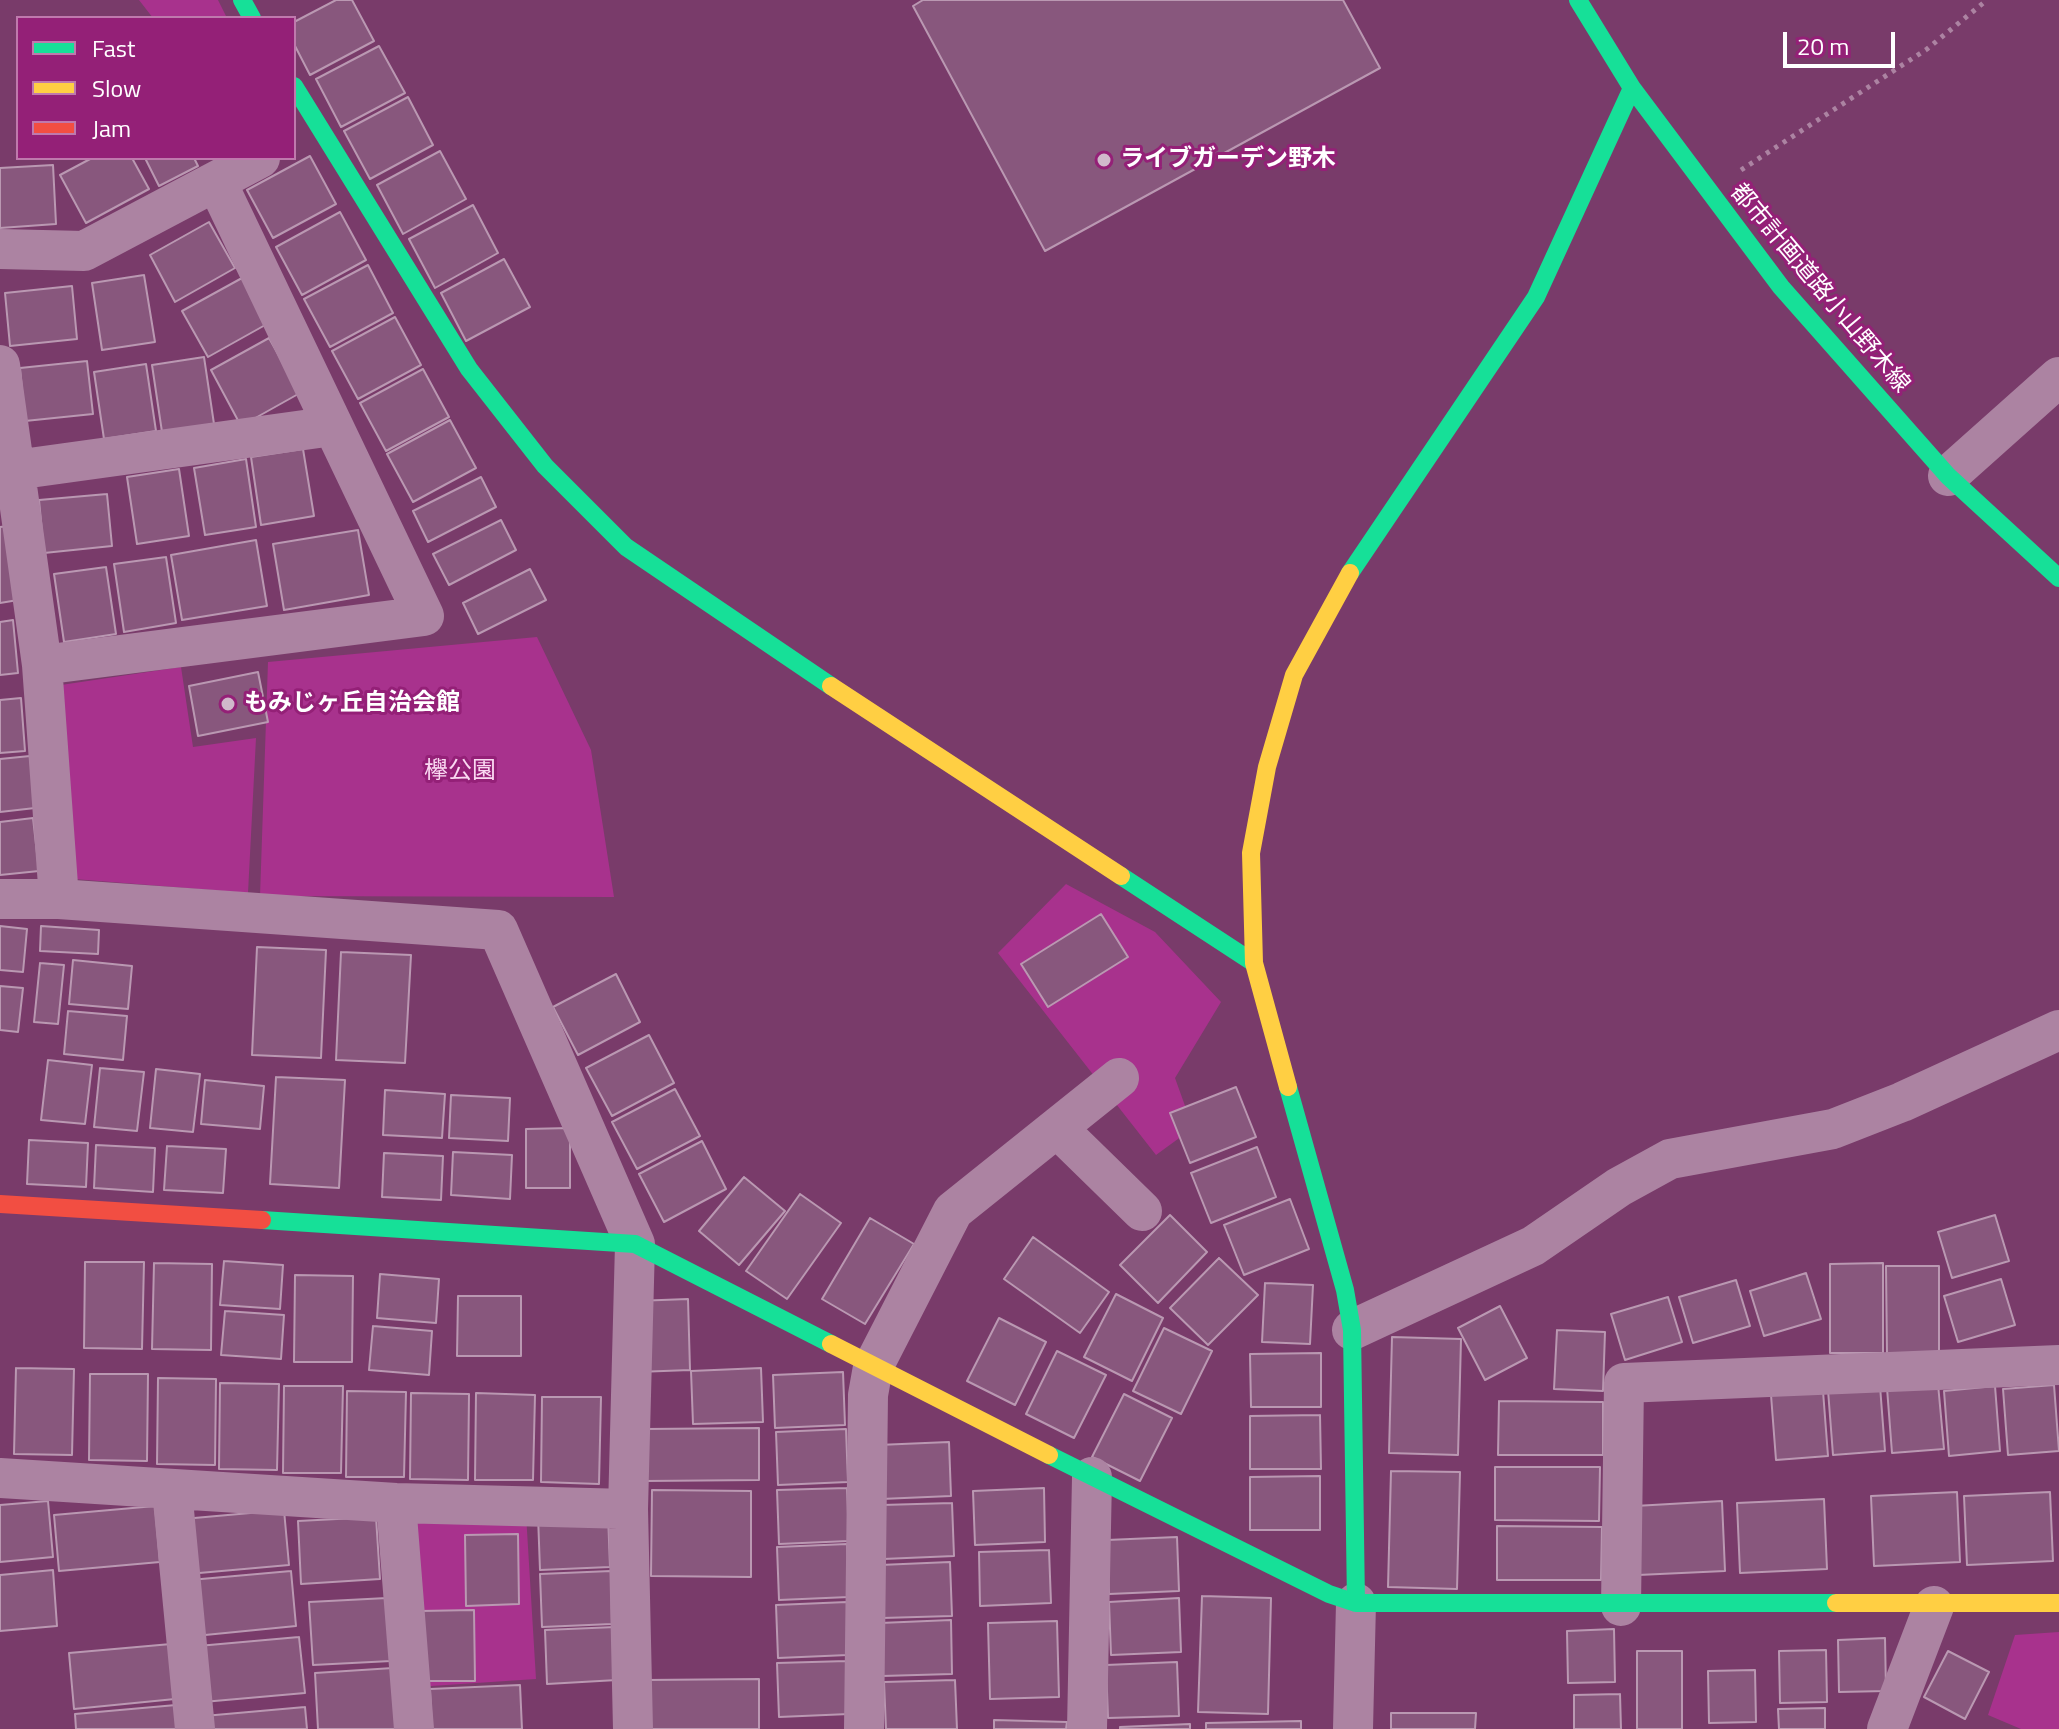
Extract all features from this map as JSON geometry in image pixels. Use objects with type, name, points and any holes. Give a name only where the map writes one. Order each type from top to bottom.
[{"type":"street","name":"都市計画道路小山野木線","points":[[1578,0],[1632,88],[1706,192],[1781,287],[1948,476],[2059,578]]},
{"type":"street","points":[[1353,1729],[1356,1603],[1352,1330],[1342,1276],[1254,963],[1251,853],[1267,767],[1294,675],[1337,592],[1440,445],[1536,297],[1632,88]]},
{"type":"street","points":[[296,94],[306,131],[469,369],[545,466],[626,547],[771,647],[1254,963]]},
{"type":"street","points":[[0,249],[84,251],[257,160]]},
{"type":"street","points":[[42,665],[424,616],[217,183]]},
{"type":"street","points":[[0,365],[42,665],[59,899]]},
{"type":"street","points":[[1948,476],[2059,377]]},
{"type":"street","points":[[15,470],[333,426]]},
{"type":"street","points":[[0,899],[59,899],[498,930],[635,1244],[628,1509],[633,1729]]},
{"type":"street","points":[[1352,1330],[1533,1246],[1619,1187],[1670,1159],[1833,1129],[2059,1030]]},
{"type":"street","points":[[864,1729],[868,1395],[873,1367],[953,1211],[1119,1078]]},
{"type":"street","points":[[1057,1128],[1142,1211]]},
{"type":"street","points":[[0,1204],[635,1244],[1092,1477],[1329,1594],[1356,1603],[1621,1606],[2059,1603]]},
{"type":"street","points":[[1621,1606],[1624,1383],[2059,1365]]},
{"type":"street","points":[[1087,1729],[1092,1477]]},
{"type":"street","points":[[0,1478],[396,1503],[628,1509]]},
{"type":"street","points":[[172,1490],[195,1729]]},
{"type":"street","points":[[396,1503],[414,1729]]},
{"type":"street","points":[[1887,1729],[1934,1606]]},
{"type":"path","points":[[1706,192],[1927,49],[1987,0]]},
{"type":"green space","points":[[139,0],[218,0],[226,16],[151,16]]},
{"type":"green space","name":"欅公園","points":[[537,637],[591,750],[614,897],[260,896],[268,662]]},
{"type":"green space","points":[[181,667],[193,747],[256,738],[248,893],[74,879],[61,685]]},
{"type":"green space","points":[[1066,884],[1155,932],[1221,1002],[1175,1078],[1193,1128],[1156,1155],[998,953]]},
{"type":"green space","points":[[526,1514],[536,1679],[416,1687],[406,1523]]},
{"type":"green space","points":[[2059,1632],[2059,1729],[2021,1729],[1988,1715],[2015,1635]]},
{"type":"building","points":[[336,0],[352,0],[374,41],[310,75],[296,48],[296,21]]},
{"type":"building","name":"ライブガーデン野木","points":[[923,0],[1343,0],[1380,68],[1045,251],[913,6]]},
{"type":"building","points":[[379,46],[405,93],[341,127],[316,79]]},
{"type":"building","points":[[408,97],[433,145],[370,179],[344,131]]},
{"type":"building","points":[[440,151],[466,199],[403,234],[377,185]]},
{"type":"building","points":[[310,156],[336,204],[273,238],[247,190]]},
{"type":"building","points":[[88,160],[133,160],[149,189],[86,223],[60,175]]},
{"type":"building","points":[[146,160],[195,160],[198,166],[159,186]]},
{"type":"building","points":[[53,165],[56,224],[0,228],[0,168]]},
{"type":"building","points":[[473,205],[498,253],[435,288],[409,239]]},
{"type":"building","points":[[340,212],[366,260],[302,295],[276,247]]},
{"type":"building","points":[[209,222],[235,268],[175,302],[150,255]]},
{"type":"building","points":[[504,259],[530,307],[466,341],[441,293]]},
{"type":"building","points":[[368,265],[393,313],[330,347],[304,299]]},
{"type":"building","points":[[144,275],[155,342],[102,350],[92,283]]},
{"type":"building","points":[[242,278],[267,324],[208,357],[182,311]]},
{"type":"building","points":[[72,286],[77,339],[10,346],[5,293]]},
{"type":"building","points":[[395,317],[421,365],[358,399],[332,351]]},
{"type":"building","points":[[269,338],[300,393],[241,426],[211,370]]},
{"type":"building","points":[[204,357],[214,424],[162,432],[152,365]]},
{"type":"building","points":[[87,361],[93,414],[25,421],[20,368]]},
{"type":"building","points":[[146,364],[156,431],[104,439],[94,372]]},
{"type":"building","points":[[423,369],[449,417],[386,451],[360,403]]},
{"type":"building","points":[[450,420],[476,468],[413,502],[387,454]]},
{"type":"building","points":[[303,449],[314,516],[261,525],[251,457]]},
{"type":"building","points":[[246,459],[256,527],[205,535],[194,468]]},
{"type":"building","points":[[179,469],[189,536],[137,544],[127,477]]},
{"type":"building","points":[[481,477],[496,507],[428,542],[413,511]]},
{"type":"building","points":[[107,494],[112,546],[44,553],[39,500]]},
{"type":"building","points":[[501,520],[516,550],[449,585],[433,554]]},
{"type":"building","points":[[8,526],[18,600],[0,603],[0,527]]},
{"type":"building","points":[[358,530],[369,595],[284,610],[273,544]]},
{"type":"building","points":[[256,540],[267,606],[182,620],[171,555]]},
{"type":"building","points":[[166,557],[176,623],[124,632],[114,564]]},
{"type":"building","points":[[106,567],[116,634],[64,642],[54,574]]},
{"type":"building","points":[[530,569],[546,600],[478,634],[463,603]]},
{"type":"building","points":[[13,620],[18,673],[0,675],[0,622]]},
{"type":"building","name":"もみじヶ丘自治会館","points":[[258,672],[268,722],[198,736],[189,686]]},
{"type":"building","points":[[21,698],[25,751],[0,753],[0,700]]},
{"type":"building","points":[[30,756],[35,808],[0,812],[0,759]]},
{"type":"building","points":[[33,818],[39,871],[0,875],[0,822]]},
{"type":"building","points":[[1101,914],[1128,957],[1048,1007],[1021,964]]},
{"type":"building","points":[[0,926],[27,929],[23,972],[0,970]]},
{"type":"building","points":[[41,926],[99,930],[98,954],[40,951]]},
{"type":"building","points":[[257,947],[326,950],[321,1058],[252,1055]]},
{"type":"building","points":[[341,952],[411,955],[405,1063],[336,1060]]},
{"type":"building","points":[[73,960],[132,966],[128,1009],[69,1004]]},
{"type":"building","points":[[40,963],[64,965],[58,1024],[34,1022]]},
{"type":"building","points":[[616,974],[640,1022],[578,1055],[553,1007]]},
{"type":"building","points":[[0,986],[23,988],[18,1032],[0,1030]]},
{"type":"building","points":[[68,1011],[127,1016],[123,1060],[64,1054]]},
{"type":"building","points":[[649,1035],[674,1083],[612,1116],[586,1068]]},
{"type":"building","points":[[48,1060],[92,1065],[85,1124],[41,1120]]},
{"type":"building","points":[[100,1068],[144,1072],[137,1131],[94,1127]]},
{"type":"building","points":[[156,1069],[200,1074],[193,1132],[150,1128]]},
{"type":"building","points":[[276,1077],[345,1080],[339,1188],[270,1184]]},
{"type":"building","points":[[205,1080],[264,1086],[260,1129],[201,1124]]},
{"type":"building","points":[[1236,1087],[1256,1137],[1190,1163],[1170,1113]]},
{"type":"building","points":[[675,1089],[700,1136],[637,1169],[612,1122]]},
{"type":"building","points":[[385,1090],[445,1094],[442,1138],[383,1135]]},
{"type":"building","points":[[451,1095],[510,1098],[508,1141],[449,1138]]},
{"type":"building","points":[[570,1128],[570,1188],[526,1188],[526,1129]]},
{"type":"building","points":[[29,1140],[88,1143],[86,1187],[27,1184]]},
{"type":"building","points":[[702,1141],[726,1189],[664,1222],[639,1174]]},
{"type":"building","points":[[96,1145],[155,1148],[153,1192],[94,1188]]},
{"type":"building","points":[[167,1146],[226,1149],[223,1193],[164,1190]]},
{"type":"building","points":[[1257,1147],[1276,1197],[1211,1223],[1191,1173]]},
{"type":"building","points":[[453,1152],[512,1155],[510,1199],[451,1195]]},
{"type":"building","points":[[384,1153],[443,1156],[441,1200],[382,1197]]},
{"type":"building","points":[[744,1177],[785,1211],[739,1265],[699,1231]]},
{"type":"building","points":[[800,1194],[841,1223],[787,1299],[746,1271]]},
{"type":"building","points":[[1290,1199],[1309,1249],[1244,1275],[1224,1225]]},
{"type":"building","points":[[1170,1215],[1207,1252],[1158,1303],[1120,1265]]},
{"type":"building","points":[[1995,1215],[2009,1261],[1952,1278],[1938,1232]]},
{"type":"building","points":[[870,1218],[914,1244],[865,1324],[822,1299]]},
{"type":"building","points":[[1033,1237],[1109,1292],[1080,1333],[1004,1279]]},
{"type":"building","points":[[1219,1258],[1258,1295],[1208,1345],[1170,1308]]},
{"type":"building","points":[[224,1261],[283,1265],[280,1309],[220,1305]]},
{"type":"building","points":[[85,1262],[144,1262],[142,1349],[84,1348]]},
{"type":"building","points":[[154,1263],[212,1264],[211,1350],[152,1349]]},
{"type":"building","points":[[1883,1263],[1883,1353],[1830,1353],[1830,1264]]},
{"type":"building","points":[[1886,1266],[1939,1266],[1939,1355],[1887,1355]]},
{"type":"building","points":[[1806,1273],[1821,1319],[1764,1336],[1750,1291]]},
{"type":"building","points":[[380,1274],[439,1279],[436,1323],[377,1318]]},
{"type":"building","points":[[295,1275],[353,1276],[352,1362],[294,1362]]},
{"type":"building","points":[[2001,1279],[2015,1325],[1958,1342],[1944,1296]]},
{"type":"building","points":[[1736,1280],[1750,1326],[1693,1343],[1679,1297]]},
{"type":"building","points":[[1265,1283],[1313,1285],[1310,1344],[1262,1342]]},
{"type":"building","points":[[1116,1294],[1163,1318],[1132,1381],[1084,1357]]},
{"type":"building","points":[[458,1296],[521,1296],[521,1356],[457,1356]]},
{"type":"building","points":[[1668,1297],[1682,1342],[1625,1360],[1611,1314]]},
{"type":"building","points":[[688,1299],[690,1370],[637,1372],[635,1301]]},
{"type":"building","points":[[1500,1306],[1527,1358],[1485,1380],[1458,1328]]},
{"type":"building","points":[[225,1311],[284,1315],[281,1359],[221,1355]]},
{"type":"building","points":[[999,1318],[1046,1342],[1015,1405],[967,1381]]},
{"type":"building","points":[[373,1326],[432,1331],[429,1375],[369,1370]]},
{"type":"building","points":[[1164,1328],[1212,1351],[1181,1414],[1133,1391]]},
{"type":"building","points":[[1557,1330],[1605,1332],[1603,1391],[1554,1389]]},
{"type":"building","points":[[1392,1337],[1461,1339],[1458,1455],[1389,1453]]},
{"type":"building","points":[[1057,1351],[1106,1375],[1074,1438],[1026,1414]]},
{"type":"building","points":[[1321,1353],[1321,1407],[1251,1407],[1250,1354]]},
{"type":"building","points":[[16,1368],[74,1369],[72,1455],[14,1454]]},
{"type":"building","points":[[761,1368],[763,1422],[693,1424],[691,1371]]},
{"type":"building","points":[[843,1372],[845,1425],[775,1428],[773,1375]]},
{"type":"building","points":[[90,1374],[148,1374],[147,1461],[89,1460]]},
{"type":"building","points":[[158,1378],[216,1379],[215,1465],[157,1464]]},
{"type":"building","points":[[220,1383],[279,1384],[277,1470],[219,1469]]},
{"type":"building","points":[[1938,1384],[1944,1449],[1892,1453],[1887,1388]]},
{"type":"building","points":[[2054,1385],[2059,1451],[2008,1455],[2003,1389]]},
{"type":"building","points":[[284,1386],[343,1386],[341,1473],[283,1473]]},
{"type":"building","points":[[1880,1386],[1885,1451],[1833,1455],[1828,1390]]},
{"type":"building","points":[[1995,1386],[2000,1451],[1949,1456],[1944,1391]]},
{"type":"building","points":[[347,1391],[406,1392],[404,1477],[346,1477]]},
{"type":"building","points":[[1823,1391],[1828,1456],[1776,1460],[1771,1395]]},
{"type":"building","points":[[411,1393],[469,1394],[468,1480],[410,1479]]},
{"type":"building","points":[[476,1393],[535,1395],[533,1480],[475,1480]]},
{"type":"building","points":[[1124,1394],[1172,1418],[1140,1481],[1092,1457]]},
{"type":"building","points":[[542,1397],[601,1397],[599,1484],[541,1482]]},
{"type":"building","points":[[1499,1401],[1603,1402],[1603,1455],[1498,1455]]},
{"type":"building","points":[[1320,1415],[1321,1469],[1250,1469],[1250,1416]]},
{"type":"building","points":[[759,1428],[759,1480],[645,1481],[645,1429]]},
{"type":"building","points":[[846,1429],[848,1482],[778,1485],[776,1432]]},
{"type":"building","points":[[949,1442],[951,1496],[881,1499],[878,1445]]},
{"type":"building","points":[[1495,1467],[1600,1467],[1599,1521],[1495,1520]]},
{"type":"building","points":[[1391,1471],[1460,1472],[1457,1589],[1388,1587]]},
{"type":"building","points":[[1320,1476],[1320,1530],[1250,1530],[1250,1477]]},
{"type":"building","points":[[847,1488],[849,1541],[779,1544],[777,1490]]},
{"type":"building","points":[[1044,1488],[1045,1542],[975,1545],[973,1491]]},
{"type":"building","points":[[652,1490],[751,1491],[751,1577],[651,1576]]},
{"type":"building","points":[[1957,1492],[1960,1562],[1874,1566],[1871,1496]]},
{"type":"building","points":[[2050,1492],[2053,1561],[1967,1565],[1964,1496]]},
{"type":"building","points":[[1824,1499],[1827,1569],[1740,1573],[1737,1503]]},
{"type":"building","points":[[48,1501],[53,1557],[0,1562],[0,1505]]},
{"type":"building","points":[[1722,1501],[1725,1571],[1638,1575],[1635,1506]]},
{"type":"building","points":[[952,1503],[954,1556],[883,1559],[882,1505]]},
{"type":"building","points":[[155,1506],[160,1562],[59,1571],[54,1515]]},
{"type":"building","points":[[284,1510],[289,1565],[188,1574],[183,1519]]},
{"type":"building","points":[[608,1514],[610,1567],[540,1570],[538,1516]]},
{"type":"building","points":[[376,1517],[380,1579],[301,1584],[298,1521]]},
{"type":"building","points":[[1497,1526],[1602,1527],[1601,1580],[1497,1580]]},
{"type":"building","points":[[518,1534],[519,1604],[466,1606],[465,1535]]},
{"type":"building","points":[[1177,1537],[1179,1591],[1109,1594],[1107,1540]]},
{"type":"building","points":[[847,1544],[849,1597],[779,1600],[777,1547]]},
{"type":"building","points":[[1049,1550],[1051,1603],[980,1606],[979,1552]]},
{"type":"building","points":[[950,1562],[952,1616],[882,1618],[880,1565]]},
{"type":"building","points":[[53,1570],[57,1626],[0,1631],[0,1575]]},
{"type":"building","points":[[291,1571],[296,1626],[195,1636],[190,1580]]},
{"type":"building","points":[[611,1571],[612,1624],[542,1627],[540,1574]]},
{"type":"building","points":[[1202,1596],[1271,1598],[1268,1714],[1198,1712]]},
{"type":"building","points":[[387,1598],[391,1661],[313,1665],[309,1602]]},
{"type":"building","points":[[1179,1598],[1181,1652],[1111,1655],[1109,1602]]},
{"type":"building","points":[[847,1602],[848,1655],[778,1658],[776,1605]]},
{"type":"building","points":[[474,1610],[475,1681],[421,1681],[420,1611]]},
{"type":"building","points":[[951,1620],[952,1674],[882,1676],[880,1623]]},
{"type":"building","points":[[1057,1621],[1059,1697],[990,1699],[988,1623]]},
{"type":"building","points":[[615,1627],[617,1680],[547,1684],[545,1630]]},
{"type":"building","points":[[1614,1629],[1615,1682],[1568,1683],[1567,1631]]},
{"type":"building","points":[[299,1637],[305,1693],[203,1702],[198,1646]]},
{"type":"building","points":[[1885,1638],[1886,1691],[1839,1692],[1838,1640]]},
{"type":"building","points":[[171,1644],[175,1699],[74,1709],[69,1653]]},
{"type":"building","points":[[1826,1650],[1827,1702],[1780,1703],[1779,1651]]},
{"type":"building","points":[[1637,1651],[1682,1651],[1682,1729],[1637,1729]]},
{"type":"building","points":[[1948,1651],[1989,1672],[1965,1719],[1924,1697]]},
{"type":"building","points":[[847,1661],[849,1714],[779,1717],[777,1663]]},
{"type":"building","points":[[1177,1662],[1179,1716],[1108,1718],[1106,1665]]},
{"type":"building","points":[[393,1668],[397,1729],[318,1729],[315,1673]]},
{"type":"building","points":[[1755,1670],[1756,1722],[1709,1723],[1708,1671]]},
{"type":"building","points":[[759,1679],[759,1729],[645,1729],[645,1680]]},
{"type":"building","points":[[955,1680],[957,1729],[886,1729],[884,1682]]},
{"type":"building","points":[[520,1685],[522,1729],[432,1729],[430,1689]]},
{"type":"building","points":[[1620,1694],[1621,1729],[1574,1729],[1574,1695]]},
{"type":"building","points":[[176,1705],[178,1729],[76,1729],[75,1714]]},
{"type":"building","points":[[305,1707],[307,1729],[205,1729],[204,1716]]},
{"type":"building","points":[[1825,1708],[1825,1729],[1779,1729],[1778,1709]]},
{"type":"building","points":[[1391,1713],[1476,1713],[1475,1729],[1391,1729]]},
{"type":"building","points":[[994,1720],[1067,1722],[1066,1729],[994,1729]]},
{"type":"building","points":[[1301,1721],[1301,1729],[1206,1729],[1206,1723]]},
{"type":"building","points":[[1190,1724],[1190,1729],[1120,1729],[1120,1727]]},
{"type":"traffic: fast","points":[[242,0],[251,16]]},
{"type":"traffic: fast","points":[[1578,0],[1632,88],[1781,287],[1948,476],[2059,578]]},
{"type":"traffic: fast","points":[[1350,573],[1536,297],[1632,88]]},
{"type":"traffic: fast","points":[[296,89],[469,369],[545,466],[626,547],[831,686]]},
{"type":"traffic: fast","points":[[1121,876],[1254,963]]},
{"type":"traffic: fast","points":[[1288,1087],[1345,1290],[1352,1330],[1356,1603]]},
{"type":"traffic: fast","points":[[262,1220],[635,1244],[831,1344]]},
{"type":"traffic: fast","points":[[1049,1455],[1329,1594],[1356,1603],[1836,1603]]},
{"type":"traffic: slow","points":[[1288,1087],[1254,963],[1251,853],[1267,767],[1294,675],[1350,573]]},
{"type":"traffic: slow","points":[[831,686],[1121,876]]},
{"type":"traffic: slow","points":[[831,1344],[1049,1455]]},
{"type":"traffic: slow","points":[[1836,1603],[2059,1603]]},
{"type":"traffic: jam","points":[[0,1204],[262,1220]]},
{"type":"place","name":"ライブガーデン野木","points":[[1104,160]]},
{"type":"place","name":"もみじヶ丘自治会館","points":[[228,704]]}]
